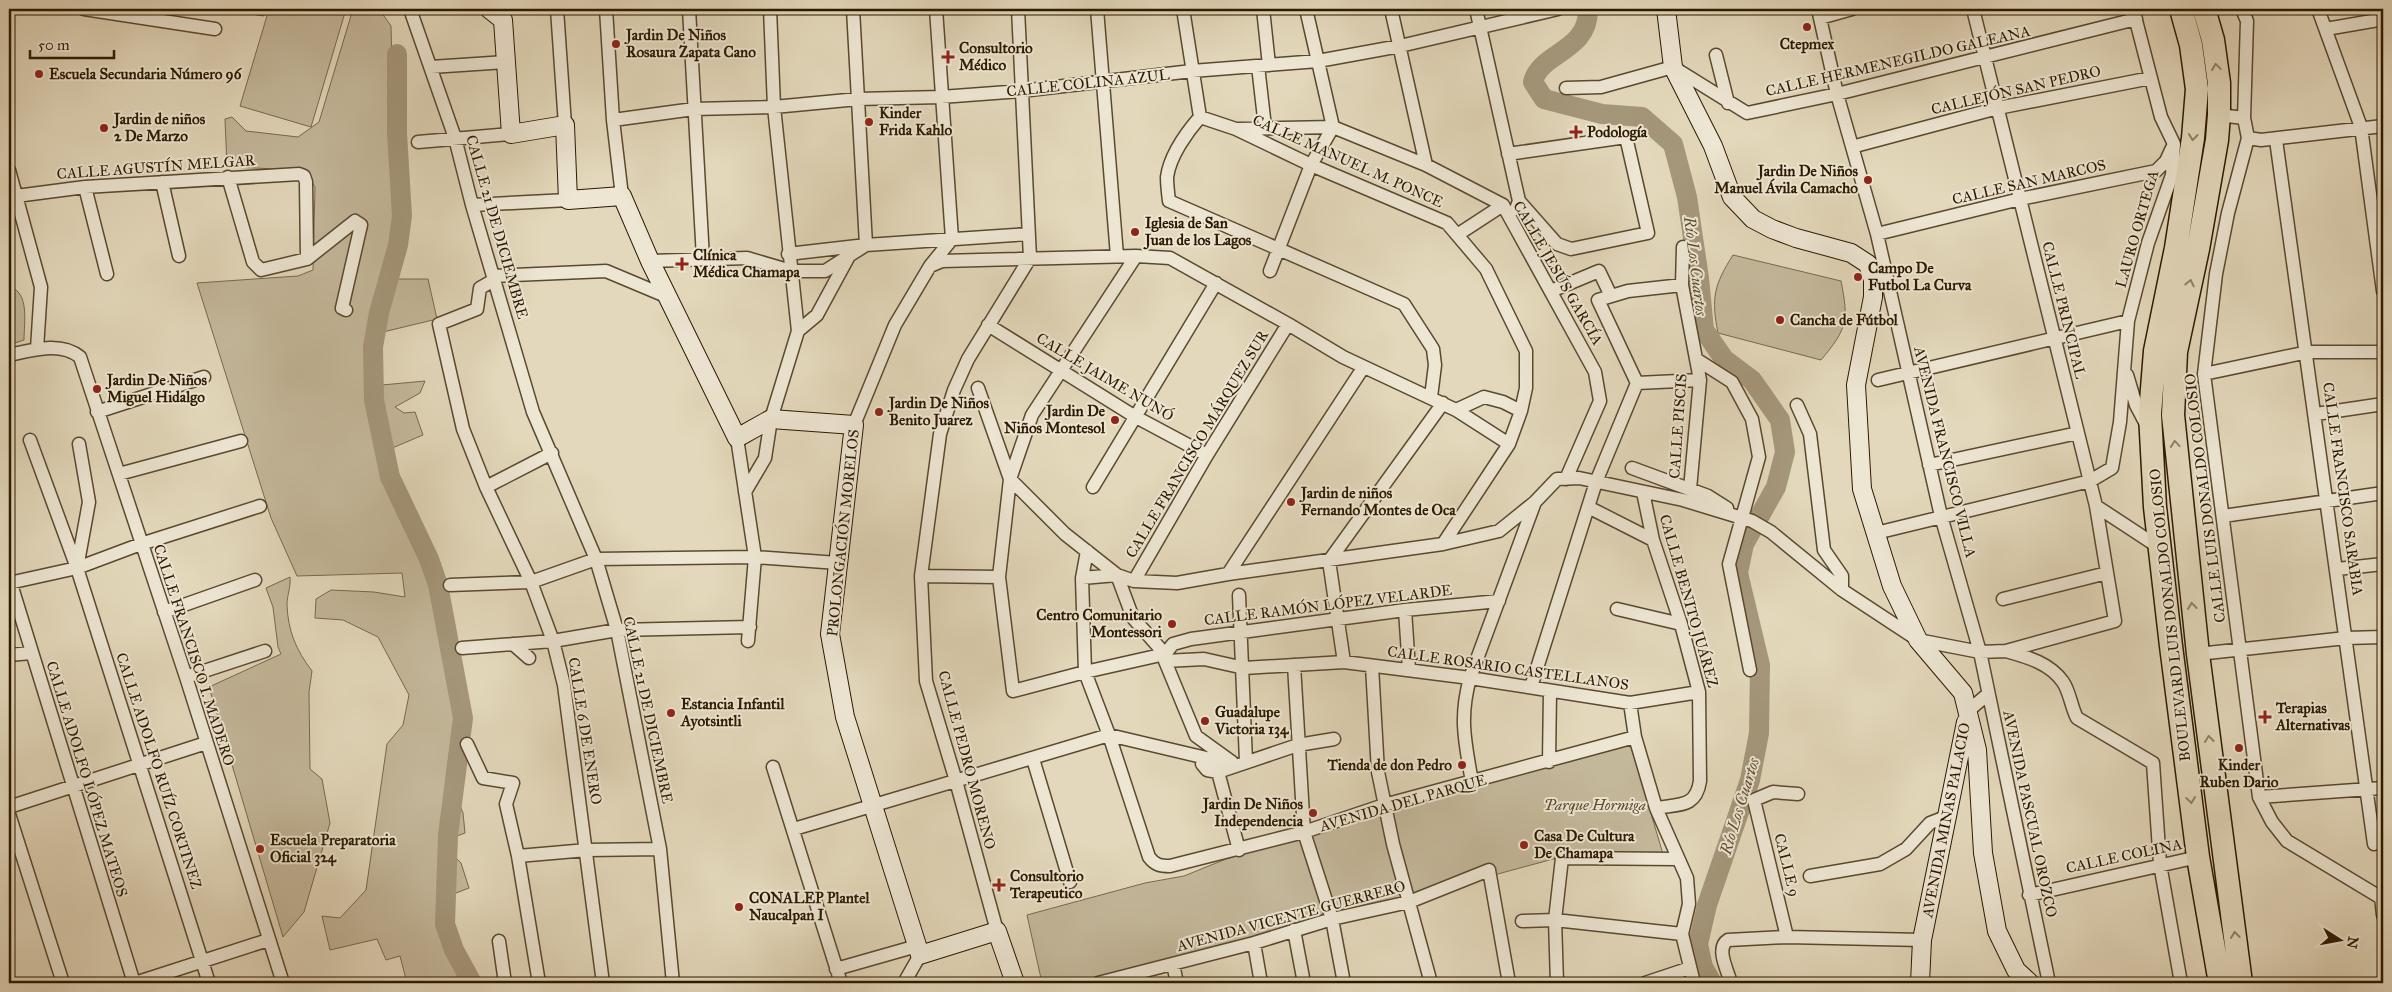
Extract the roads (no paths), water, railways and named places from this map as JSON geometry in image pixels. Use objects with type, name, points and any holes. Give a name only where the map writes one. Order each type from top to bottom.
[{"type":"highway","name":"BOULEVARD LUIS DONALDO COLOSIO","points":[[2181,9],[2191,45],[2197,89],[2193,138],[2181,221],[2155,351],[2151,433],[2155,506],[2198,857],[2220,983]]},
{"type":"highway","name":"BOULEVARD LUIS DONALDO COLOSIO","points":[[2204,9],[2216,66],[2219,115],[2217,140],[2198,249],[2176,352],[2173,415],[2198,654],[2241,983]]},
{"type":"main road","points":[[489,9],[503,20],[511,134],[565,125],[568,200],[622,196],[650,261],[737,438],[771,419],[854,425]]},
{"type":"main road","points":[[1666,9],[1673,68],[1713,146],[1732,197],[1753,219],[1796,238],[1851,253],[1875,262]]},
{"type":"main road","name":"AVENIDA MINAS PALACIO","points":[[1875,262],[1873,297],[1856,385],[1862,489],[1892,586],[1918,640],[1963,693],[1968,712],[1963,748],[1922,940],[1920,983]]},
{"type":"main road","name":"PROLONGACIÓN MORELOS","points":[[854,425],[830,634],[845,717],[918,950]]},
{"type":"main road","points":[[1968,712],[1977,750],[1983,853],[1997,931],[2016,970],[2030,983]]},
{"type":"main road","points":[[918,950],[997,931],[1015,983]]},
{"type":"street","points":[[84,9],[215,29]]},
{"type":"street","name":"CALLE 21 DE DICIEMBRE","points":[[410,9],[456,138],[472,205],[534,412],[596,559],[616,630],[660,849],[673,983]]},
{"type":"street","points":[[557,9],[565,125]]},
{"type":"street","points":[[606,9],[622,196]]},
{"type":"street","points":[[689,9],[703,258]]},
{"type":"street","points":[[745,492],[764,458],[771,419],[798,330],[788,254],[774,107],[770,9]]},
{"type":"street","points":[[853,9],[866,245]]},
{"type":"street","points":[[936,9],[952,239]]},
{"type":"street","points":[[1018,9],[1030,258]]},
{"type":"street","points":[[1097,9],[1101,81],[1117,256]]},
{"type":"street","points":[[1183,9],[1200,117],[1188,130],[1170,166],[1167,178],[1169,201],[1280,248],[1404,304],[1433,349],[1435,365],[1431,397]]},
{"type":"street","points":[[1263,9],[1266,127]]},
{"type":"street","points":[[1270,271],[1311,165],[1333,127],[1306,9]]},
{"type":"street","points":[[1391,9],[1426,164]]},
{"type":"street","points":[[1476,9],[1479,27],[1508,154],[1519,201],[1557,244],[1571,249],[1648,233],[1626,137],[1508,154]]},
{"type":"street","points":[[1819,13],[1852,9]]},
{"type":"street","name":"CALLE PRINCIPAL","points":[[1973,9],[2096,506],[2115,621],[2006,650]]},
{"type":"street","points":[[2242,9],[2247,21],[2244,118],[2248,138],[2276,140],[2361,127],[2383,126]]},
{"type":"street","points":[[2318,9],[2361,127],[2383,291]]},
{"type":"street","name":"CALLE COLINA AZUL","points":[[614,120],[694,109],[774,107],[858,99],[941,97],[1192,71],[1318,61],[1400,46],[1558,10]]},
{"type":"street","name":"AVENIDA FRANCISCO VILLA","points":[[1819,13],[1837,94],[1877,234],[1875,262],[1908,373],[1941,516],[1980,652]]},
{"type":"street","name":"CALLE HERMENEGILDO GALEANA","points":[[1673,68],[1747,113],[1985,59],[2134,14]]},
{"type":"street","name":"LAURO ORTEGA","points":[[2090,481],[2112,468],[2120,422],[2128,321],[2148,243],[2172,175],[2174,144],[2161,117],[2134,14]]},
{"type":"street","points":[[2326,29],[2378,20]]},
{"type":"street","points":[[1716,55],[1728,103]]},
{"type":"street","points":[[430,67],[506,62]]},
{"type":"street","points":[[1566,88],[1601,87],[1673,68]]},
{"type":"street","name":"CALLEJÓN SAN PEDRO","points":[[1859,145],[1998,108],[2151,78]]},
{"type":"street","points":[[2219,115],[2244,118]]},
{"type":"street","name":"CALLE MANUEL M. PONCE","points":[[1200,117],[1236,129],[1311,165],[1447,223],[1486,270],[1526,352],[1526,388],[1522,412],[1509,444],[1443,544]]},
{"type":"street","name":"CALLE JESÚS GARCÍA","points":[[1236,129],[1333,127],[1426,164],[1503,205],[1595,372],[1600,401],[1566,479]]},
{"type":"street","points":[[418,142],[511,134]]},
{"type":"street","name":"CALLE LUIS DONALDO COLOSIO","points":[[2248,138],[2228,213],[2216,274],[2204,374],[2259,797],[2272,822],[2287,841],[2382,898]]},
{"type":"street","name":"CALLE FRANCISCO SARABIA","points":[[2276,140],[2308,352],[2374,844]]},
{"type":"street","name":"CALLE SAN MARCOS","points":[[1877,234],[2020,199],[2156,171],[2166,161],[2174,144]]},
{"type":"street","points":[[9,170],[41,287],[37,349],[9,355]]},
{"type":"street","name":"CALLE AGUSTÍN MELGAR","points":[[16,196],[85,187],[299,174],[304,176],[306,182],[307,259]]},
{"type":"street","points":[[2172,175],[2181,221]]},
{"type":"street","points":[[228,177],[253,262],[261,270],[307,259],[355,221],[361,225],[342,308],[346,310]]},
{"type":"street","points":[[162,182],[179,256]]},
{"type":"street","points":[[85,187],[107,274]]},
{"type":"street","points":[[472,205],[568,200]]},
{"type":"street","points":[[1513,221],[1519,201]]},
{"type":"street","points":[[1457,235],[1503,205]]},
{"type":"street","points":[[788,254],[866,245],[1028,234]]},
{"type":"street","name":"PROLONGACIÓN MORELOS","points":[[854,425],[895,325],[930,266],[952,239]]},
{"type":"street","points":[[650,261],[747,258],[791,271],[825,271],[866,245]]},
{"type":"street","name":"CALLE PISCIS","points":[[1683,247],[1682,285],[1700,380],[1690,489]]},
{"type":"street","points":[[798,330],[816,315],[850,254]]},
{"type":"street","points":[[930,266],[942,261],[1030,258],[1117,256],[1170,258],[1363,368],[1431,397],[1456,410],[1509,444]]},
{"type":"street","points":[[1136,256],[1032,415],[1010,479],[999,577],[1013,691],[1085,672],[1165,658]]},
{"type":"street","name":"CALLE PEDRO MORENO","points":[[997,931],[956,781],[926,681],[921,576],[940,434],[954,390],[988,325],[1030,258]]},
{"type":"street","points":[[494,278],[606,271],[668,296]]},
{"type":"street","points":[[1551,290],[1599,271],[1611,296]]},
{"type":"street","name":"CALLE 6 DE ENERO","points":[[494,278],[480,288],[477,310],[439,324],[463,429],[486,486],[531,582],[553,641],[564,685],[604,983]]},
{"type":"street","points":[[1093,487],[1134,416],[1216,283]]},
{"type":"street","points":[[1531,687],[1596,482],[1637,383],[1598,300],[1628,291],[1682,285]]},
{"type":"street","points":[[1878,380],[2128,321]]},
{"type":"street","name":"CALLE FRANCISCO MÁRQUEZ SUR","points":[[1134,582],[1207,455],[1288,324]]},
{"type":"street","name":"CALLE JAIME NUNÓ","points":[[988,325],[1134,416],[1207,455]]},
{"type":"street","name":"CALLE FRANCISCO I. MADERO","points":[[37,349],[63,348],[72,350],[80,357],[140,544],[186,676],[282,983]]},
{"type":"street","points":[[2204,374],[2308,352],[2383,352]]},
{"type":"street","points":[[1696,359],[1732,382],[1752,419],[1759,456],[1729,564],[1750,670]]},
{"type":"street","points":[[2125,365],[2136,405],[2151,433]]},
{"type":"street","points":[[1228,574],[1363,368]]},
{"type":"street","points":[[97,412],[204,378]]},
{"type":"street","points":[[1637,383],[1700,380]]},
{"type":"street","points":[[978,388],[1010,479],[1065,534],[1117,575],[1134,582],[1177,583],[1228,574],[1443,544],[1499,531],[1535,502],[1557,479],[1579,478],[1703,505],[1742,518],[1771,532],[1842,590],[1918,640],[1980,652],[2006,650],[2042,662],[2064,682],[2071,708],[2077,718],[2152,762],[2160,864],[2181,983]]},
{"type":"street","points":[[1456,410],[1484,397],[1503,402],[1522,412]]},
{"type":"street","points":[[1344,662],[1329,561],[1443,404]]},
{"type":"street","points":[[2316,414],[2383,404]]},
{"type":"street","points":[[1798,405],[1810,434],[1824,550],[1842,576],[1842,590]]},
{"type":"street","points":[[1930,465],[2078,433]]},
{"type":"street","points":[[737,438],[755,557],[748,641]]},
{"type":"street","name":"CALLE ADOLFO RUÍZ CORTINEZ","points":[[30,440],[77,568],[209,983]]},
{"type":"street","points":[[119,474],[241,441]]},
{"type":"street","points":[[77,568],[89,502],[79,444]]},
{"type":"street","points":[[486,486],[552,453]]},
{"type":"street","points":[[1632,468],[1690,489],[1723,504],[1742,518]]},
{"type":"street","points":[[1876,533],[2090,481]]},
{"type":"street","name":"CALLE BENITO JUÁREZ","points":[[1643,492],[1653,540],[1681,624],[1699,692],[1700,781],[1698,792],[1695,799],[1689,802],[1656,808]]},
{"type":"street","points":[[2223,516],[2328,503],[2383,493]]},
{"type":"street","points":[[1472,782],[1464,734],[1463,703],[1470,678],[1535,502]]},
{"type":"street","points":[[10,584],[77,568],[140,544],[260,506]]},
{"type":"street","points":[[2096,506],[2160,548]]},
{"type":"street","points":[[1588,507],[1653,540]]},
{"type":"street","points":[[1087,551],[1082,578],[1085,672],[1109,735]]},
{"type":"street","points":[[450,585],[531,582],[596,559],[755,557],[838,563]]},
{"type":"street","points":[[2337,569],[2383,564]]},
{"type":"street","points":[[2003,599],[2106,573]]},
{"type":"street","points":[[1082,578],[1117,575]]},
{"type":"street","points":[[1117,575],[1134,618],[1165,658],[1196,736],[1241,763]]},
{"type":"street","points":[[921,576],[999,577]]},
{"type":"street","points":[[164,612],[255,580]]},
{"type":"street","name":"CALLE ADOLFO LÓPEZ MATEOS","points":[[10,584],[135,983]]},
{"type":"street","points":[[1240,595],[1244,668],[1241,763]]},
{"type":"street","name":"CALLE RAMÓN LÓPEZ VELARDE","points":[[1165,658],[1173,644],[1191,639],[1405,610],[1499,600]]},
{"type":"street","points":[[1617,609],[1681,624]]},
{"type":"street","points":[[1405,610],[1409,669]]},
{"type":"street","points":[[462,648],[553,641],[616,630],[750,627]]},
{"type":"street","points":[[2198,654],[2346,638],[2383,637]]},
{"type":"street","points":[[513,644],[529,658]]},
{"type":"street","points":[[186,676],[265,651]]},
{"type":"street","points":[[9,655],[31,652]]},
{"type":"street","name":"AVENIDA PASCUAL OROZCO","points":[[1980,652],[2029,895],[2049,983]]},
{"type":"street","name":"CALLE ROSARIO CASTELLANOS","points":[[1165,658],[1204,659],[1244,668],[1344,662],[1409,669],[1630,703],[1699,692]]},
{"type":"street","points":[[1294,665],[1304,832],[1332,920],[1344,983]]},
{"type":"street","points":[[1372,666],[1378,772],[1384,806],[1431,983]]},
{"type":"street","points":[[1549,762],[1550,691]]},
{"type":"street","points":[[1968,712],[1988,694]]},
{"type":"street","points":[[1630,703],[1635,736],[1656,808],[1687,878],[1689,904],[1682,934],[1694,983]]},
{"type":"street","points":[[794,829],[1109,735],[1241,763]]},
{"type":"street","name":"AVENIDA DEL PARQUE","points":[[1109,735],[1148,857],[1153,863],[1160,866],[1170,866],[1239,850],[1304,832],[1384,806],[1549,762],[1635,736]]},
{"type":"street","points":[[1241,763],[1202,764],[1207,770],[1218,772],[1298,745],[1334,739]]},
{"type":"street","points":[[9,807],[206,743]]},
{"type":"street","points":[[467,744],[483,778],[513,782],[506,804],[518,856],[539,983]]},
{"type":"street","points":[[1033,759],[1070,882]]},
{"type":"street","points":[[773,767],[841,983]]},
{"type":"street","points":[[1218,772],[1239,850]]},
{"type":"street","points":[[2259,797],[2383,788]]},
{"type":"street","name":"CALLE 9","points":[[1787,937],[1754,800],[1773,792],[1798,794]]},
{"type":"street","points":[[9,814],[63,983]]},
{"type":"street","points":[[1810,876],[1880,864],[1906,849],[1930,823],[1948,816]]},
{"type":"street","points":[[518,856],[587,850],[660,849]]},
{"type":"street","name":"CALLE COLINA","points":[[2029,895],[2160,864],[2198,857]]},
{"type":"street","points":[[1557,983],[1555,920],[1562,858],[1677,859]]},
{"type":"street","name":"AVENIDA VICENTE GUERRERO","points":[[1098,983],[1254,943],[1332,920],[1409,902],[1489,870],[1509,983]]},
{"type":"street","points":[[2382,898],[2383,915]]},
{"type":"street","points":[[1522,921],[1555,920],[1682,934]]},
{"type":"street","points":[[1294,930],[1304,983]]},
{"type":"street","points":[[1732,983],[1721,949],[1728,940],[1787,937],[1922,940]]},
{"type":"street","points":[[135,983],[268,940]]},
{"type":"street","points":[[499,941],[505,983]]},
{"type":"street","points":[[1254,943],[1262,983]]},
{"type":"street","points":[[836,969],[918,950]]},
{"type":"street","points":[[904,983],[918,950]]},
{"type":"street","points":[[1173,964],[1177,983]]},
{"type":"street","points":[[1645,983],[1690,968]]},
{"type":"waterway","name":"Río Los Cuartos","points":[[1588,9],[1586,23],[1581,34],[1573,43],[1545,64],[1537,72],[1533,82],[1544,99],[1602,114],[1642,117],[1673,144],[1687,197],[1699,278],[1704,330],[1724,359],[1752,380],[1780,420],[1785,452],[1776,487],[1744,544],[1738,573],[1760,665],[1759,733],[1750,780],[1707,905],[1698,944],[1703,967],[1712,983]]},
{"type":"waterway","points":[[397,54],[397,133],[402,216],[398,245],[379,313],[373,347],[374,400],[390,477],[429,559],[438,585],[463,718],[448,835],[445,924],[454,950],[472,983]]},
{"type":"place","name":"Ctepmex","points":[[1807,27]]},
{"type":"place","name":"Jardin De Niños Rosaura Zapata Cano","points":[[616,44]]},
{"type":"place","name":"Consultorio Médico","points":[[948,57]]},
{"type":"place","name":"Escuela Secundaria Número 96","points":[[39,74]]},
{"type":"place","name":"Kinder Frida Kahlo","points":[[869,122]]},
{"type":"place","name":"Jardin de niños 2 De Marzo","points":[[104,128]]},
{"type":"place","name":"Podología","points":[[1576,132]]},
{"type":"place","name":"Jardin De Niños Manuel Ávila Camacho","points":[[1868,180]]},
{"type":"place","name":"Iglesia de San Juan de los Lagos","points":[[1135,232]]},
{"type":"place","name":"Clínica Médica Chamapa","points":[[682,264]]},
{"type":"place","name":"Campo De Futbol La Curva","points":[[1858,277]]},
{"type":"place","name":"Cancha de Fútbol","points":[[1780,320]]},
{"type":"place","name":"Jardin De Niños Miguel Hidalgo","points":[[97,389]]},
{"type":"place","name":"Jardin De Niños Benito Juarez","points":[[879,412]]},
{"type":"place","name":"Jardin De Niños Montesol","points":[[1115,420]]},
{"type":"place","name":"Jardin de niños Fernando Montes de Oca","points":[[1291,502]]},
{"type":"place","name":"Centro Comunitario Montessori","points":[[1172,624]]},
{"type":"place","name":"Estancia Infantil Ayotsintli","points":[[671,713]]},
{"type":"place","name":"Terapias Alternativas","points":[[2265,717]]},
{"type":"place","name":"Guadalupe Victoria 134","points":[[1205,721]]},
{"type":"place","name":"Kinder Ruben Dario","points":[[2239,748]]},
{"type":"place","name":"Tienda de don Pedro","points":[[1462,765]]},
{"type":"place","name":"Jardin De Niños Independencia","points":[[1313,813]]},
{"type":"place","name":"Casa De Cultura De Chamapa","points":[[1524,845]]},
{"type":"place","name":"Escuela Preparatoria Oficial 324","points":[[260,849]]},
{"type":"place","name":"Consultorio Terapeutico","points":[[999,885]]},
{"type":"place","name":"CONALEP Plantel Naucalpan I","points":[[739,907]]},
{"type":"park label","name":"Parque Hormiga","points":[[1595,805]]}]
